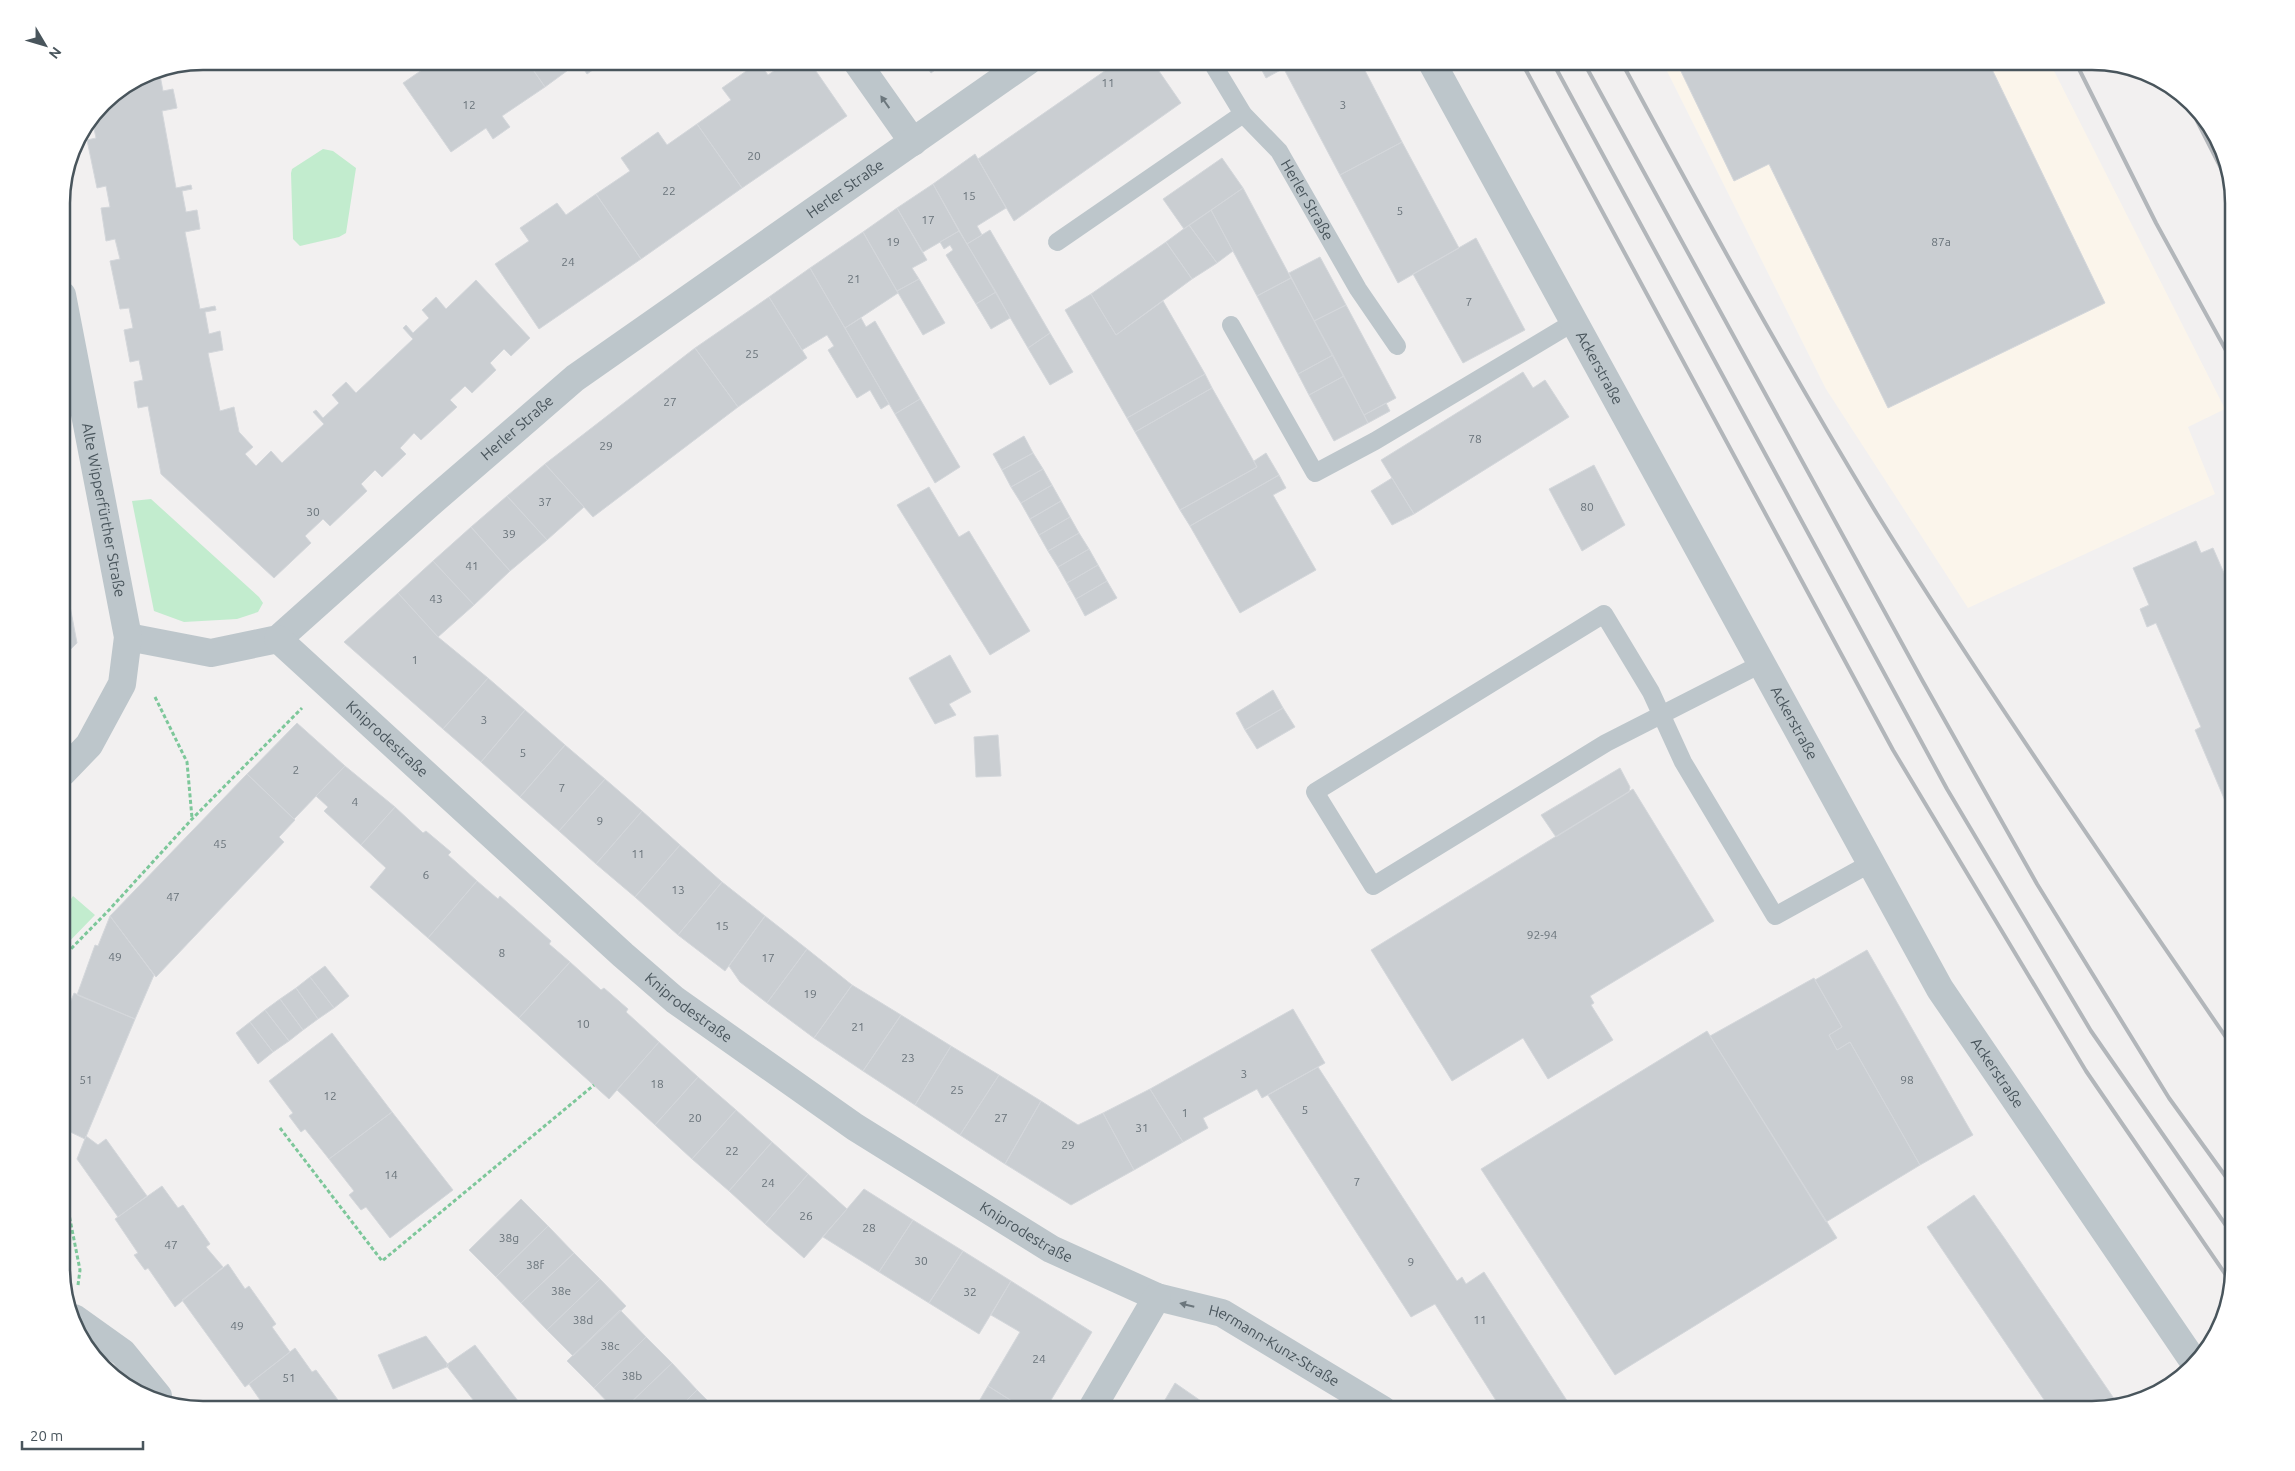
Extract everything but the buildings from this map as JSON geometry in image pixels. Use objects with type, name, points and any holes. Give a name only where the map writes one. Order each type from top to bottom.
[{"type":"street","points":[[862,70],[913,142]]},
{"type":"street","name":"Herler Straße","points":[[128,637],[211,653],[278,639],[428,505],[575,378],[1015,70]]},
{"type":"street","name":"Ackerstraße","points":[[1436,70],[1940,989],[2191,1357]]},
{"type":"street","name":"Alte Wipperfürther Straße","points":[[70,336],[128,637]]},
{"type":"street","points":[[70,765],[89,745],[122,684],[128,637]]},
{"type":"street","name":"Kniprodestraße","points":[[278,639],[623,955],[675,1000],[855,1127],[1051,1249],[1158,1297]]},
{"type":"street","points":[[1096,1401],[1158,1297]]},
{"type":"street","name":"Hermann-Kunz-Straße","points":[[1158,1297],[1222,1313],[1368,1401]]},
{"type":"street","points":[[83,1324],[123,1352],[155,1392]]},
{"type":"lane","name":"Herler Straße","points":[[1216,70],[1243,114],[1279,151],[1358,289],[1397,346]]},
{"type":"lane","points":[[1057,242],[1243,114]]},
{"type":"lane","points":[[1231,325],[1315,473],[1375,441],[1574,322]]},
{"type":"lane","points":[[1761,664],[1661,715],[1606,743],[1374,886],[1315,792],[1604,614],[1651,692],[1661,715],[1683,762],[1775,916],[1871,863]]},
{"type":"path","points":[[70,950],[192,819],[327,683]]},
{"type":"path","points":[[154,697],[187,762],[192,819]]},
{"type":"path","points":[[280,1128],[382,1261],[594,1085]]},
{"type":"path","points":[[70,1219],[80,1270],[78,1289]]},
{"type":"shaded area","points":[[1666,70],[2054,70],[2225,409],[2188,427],[2215,494],[1968,608],[1826,389]]},
{"type":"green space","points":[[323,149],[333,151],[356,168],[346,233],[339,237],[300,246],[293,239],[291,173],[292,169]]},
{"type":"green space","points":[[151,499],[259,597],[263,603],[258,612],[237,619],[184,622],[154,611],[132,501]]},
{"type":"green space","points":[[73,896],[95,915],[70,941],[70,901]]},
{"type":"railway","points":[[1526,70],[1893,750],[2086,1071],[2225,1273]]},
{"type":"railway","points":[[1557,70],[1947,789],[2091,1031],[2225,1224]]},
{"type":"railway","points":[[1588,70],[1922,680],[2037,884],[2169,1098],[2225,1176]]},
{"type":"railway","points":[[1626,70],[1746,289],[1877,514],[2008,717],[2225,1036]]},
{"type":"railway","points":[[2080,70],[2156,223],[2225,349]]},
{"type":"railway","points":[[2198,122],[2219,164]]}]
